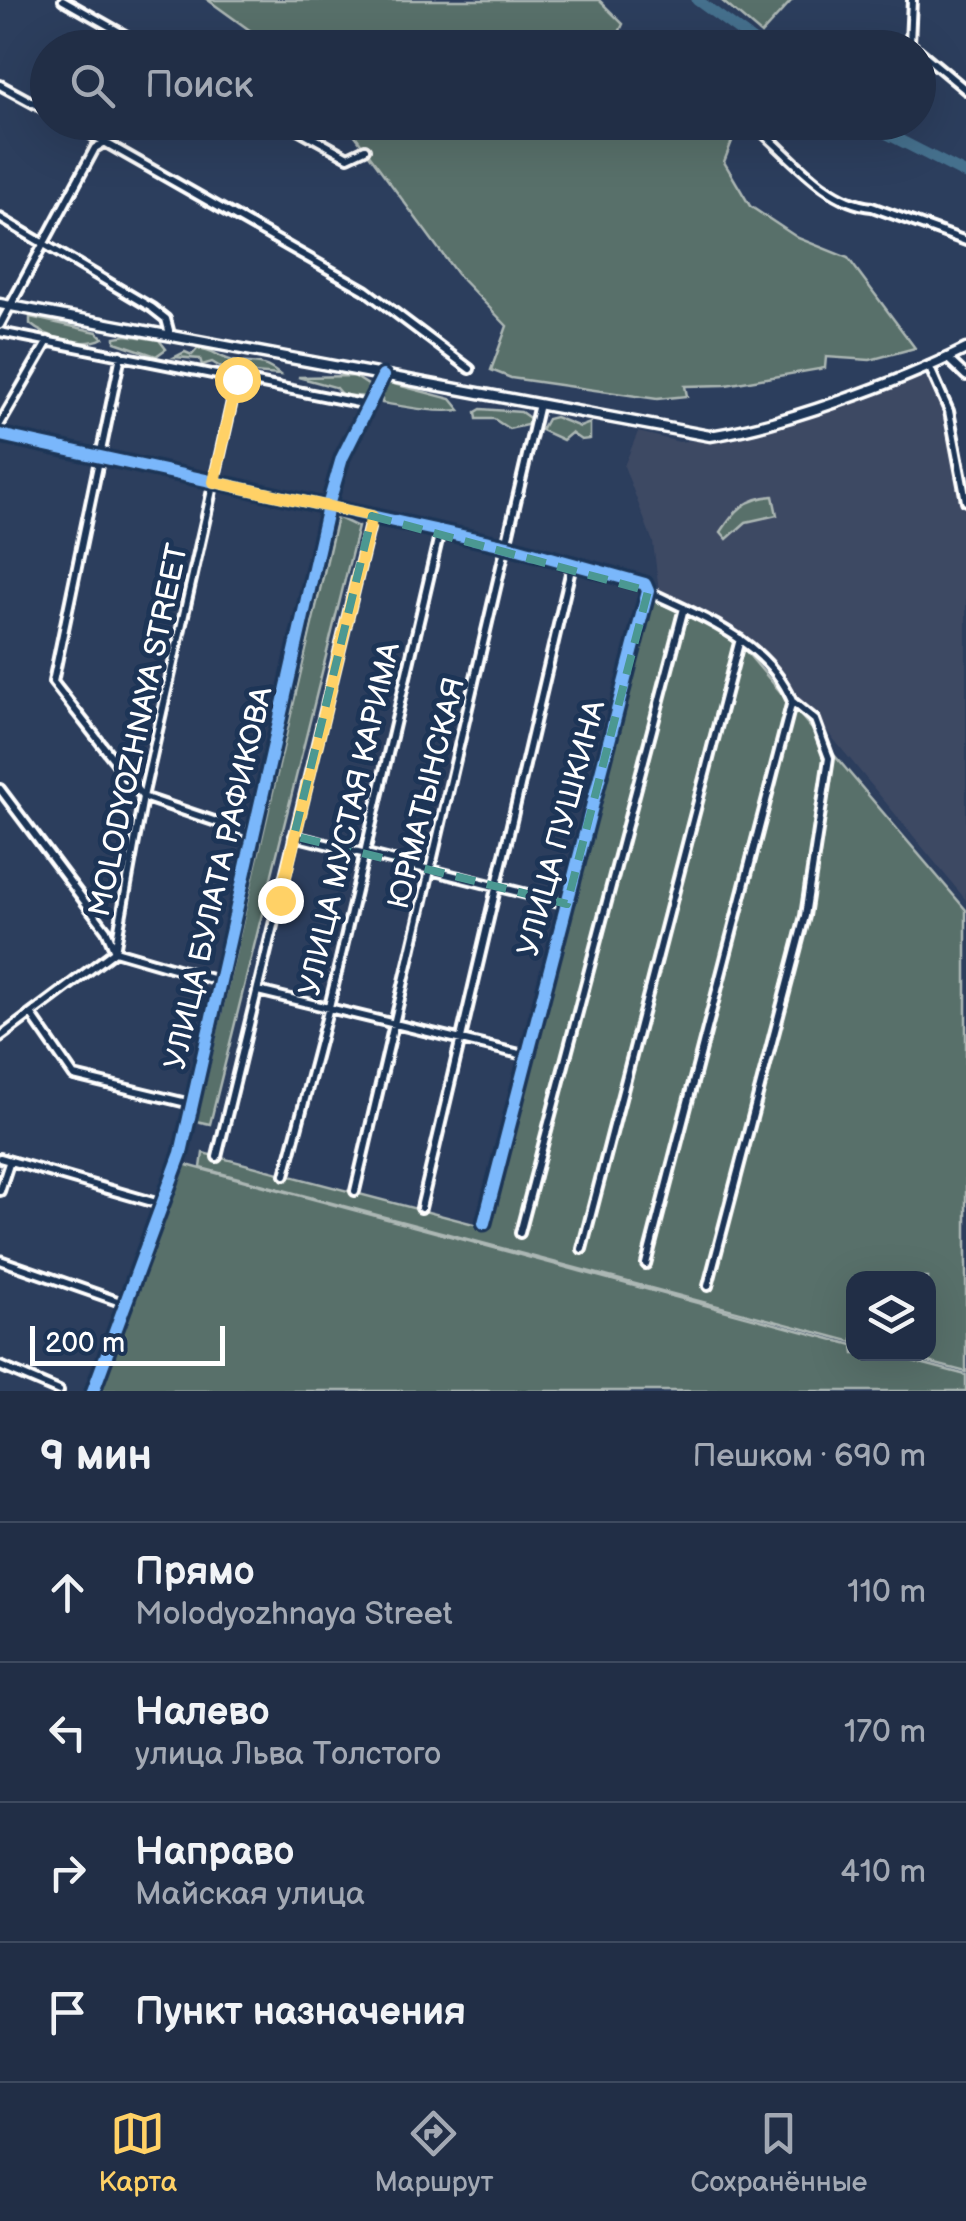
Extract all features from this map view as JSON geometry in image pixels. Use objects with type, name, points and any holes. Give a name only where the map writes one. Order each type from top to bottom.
[{"type":"street","points":[[63,0],[116,30]]},
{"type":"street","points":[[911,30],[912,0]]},
{"type":"street","points":[[936,65],[966,90]]},
{"type":"street","points":[[0,85],[30,101]]},
{"type":"street","points":[[102,140],[365,290],[470,369]]},
{"type":"street","points":[[319,140],[348,156],[364,149]]},
{"type":"street","points":[[771,140],[829,192],[856,206],[872,207],[966,241]]},
{"type":"street","points":[[105,142],[96,148],[4,305],[0,328],[368,405]]},
{"type":"street","points":[[0,218],[152,308],[166,319],[170,334]]},
{"type":"street","points":[[4,305],[710,436],[745,430],[930,366],[966,349]]},
{"type":"street","points":[[0,424],[48,341]]},
{"type":"street","points":[[121,355],[53,682],[143,798],[255,836]]},
{"type":"street","points":[[947,358],[966,376]]},
{"type":"street","points":[[930,366],[949,411],[966,501]]},
{"type":"street","name":"УЛИЦА БУЛАТА РАФИКОВА","points":[[93,1391],[162,1205],[191,1104],[328,506],[342,458],[383,376]]},
{"type":"street","name":"MOLODYOZHNAYA STREET","points":[[0,1037],[115,951],[143,798],[237,379]]},
{"type":"street","name":"ЮРМАТЫНСКАЯ","points":[[354,1192],[539,404]]},
{"type":"street","points":[[0,435],[508,546],[644,584],[648,591],[740,638],[782,678],[792,701],[814,720],[829,758],[805,916],[708,1286]]},
{"type":"street","points":[[217,1157],[372,516]]},
{"type":"street","name":"УЛИЦА МУСТАЯ КАРИМА","points":[[285,1175],[329,1007],[362,852],[440,532]]},
{"type":"street","points":[[421,1208],[572,565]]},
{"type":"street","name":"УЛИЦА ПУШКИНА","points":[[484,1223],[648,591]]},
{"type":"street","points":[[520,1233],[684,608]]},
{"type":"street","points":[[582,1249],[740,638]]},
{"type":"street","points":[[646,1264],[792,701]]},
{"type":"street","points":[[0,790],[106,930],[115,951],[222,982]]},
{"type":"street","points":[[294,836],[567,904]]},
{"type":"street","points":[[258,991],[528,1056]]},
{"type":"street","points":[[31,1014],[74,1076],[191,1104]]},
{"type":"street","points":[[0,1158],[162,1205]]},
{"type":"street","points":[[0,1190],[9,1163]]},
{"type":"street","points":[[0,1260],[127,1304]]},
{"type":"street","points":[[0,1366],[59,1391]]},
{"type":"highlighted area","points":[[372,516],[648,591],[567,904],[294,836]]},
{"type":"shaded area","points":[[918,376],[929,379],[955,448],[966,518],[966,900],[804,703],[739,638],[659,591],[653,542],[624,466],[638,432],[679,442],[748,434]]},
{"type":"green space","points":[[208,0],[599,0],[623,24],[620,30],[249,30]]},
{"type":"green space","points":[[721,0],[792,0],[765,30],[756,30]]},
{"type":"green space","points":[[358,140],[732,140],[724,162],[750,206],[798,238],[848,258],[915,348],[870,360],[826,357],[825,368],[726,385],[685,386],[687,396],[657,399],[511,378],[491,370],[507,326],[457,274]]},
{"type":"green space","points":[[30,317],[97,332],[103,338],[76,342],[55,337],[30,324]]},
{"type":"green space","points":[[115,337],[159,340],[166,349],[156,356],[115,342]]},
{"type":"green space","points":[[198,348],[234,361],[259,364],[280,375],[227,371],[212,362],[202,365],[200,359],[175,357],[185,352],[192,355]]},
{"type":"green space","points":[[354,376],[368,385],[367,397],[342,395],[335,387],[298,377]]},
{"type":"green space","points":[[390,383],[451,399],[460,410],[382,403],[382,389]]},
{"type":"green space","points":[[476,412],[521,412],[531,419],[527,425],[509,429],[494,419],[477,419]]},
{"type":"green space","points":[[555,417],[580,427],[590,423],[590,439],[581,440],[571,433],[563,440],[541,430],[547,419]]},
{"type":"green space","points":[[773,496],[777,515],[746,522],[727,539],[721,532],[742,506]]},
{"type":"green space","points":[[337,517],[358,527],[210,1124],[196,1121]]},
{"type":"green space","points":[[646,598],[696,617],[738,642],[966,910],[966,1372],[924,1361],[936,1361],[936,1271],[846,1271],[846,1340],[201,1168],[203,1153],[485,1227]]},
{"type":"green space","points":[[183,1164],[846,1343],[846,1361],[913,1361],[966,1375],[966,1391],[99,1391]]},
{"type":"waterway","points":[[697,0],[738,30]]},
{"type":"waterway","points":[[899,140],[966,174]]},
{"type":"cycle path","points":[[93,1391],[181,1153],[328,506],[342,458],[383,376]]},
{"type":"cycle path","points":[[0,435],[508,546],[645,584],[648,591],[484,1223]]},
{"type":"route","points":[[237,379],[214,482],[372,516],[280,900]]}]
